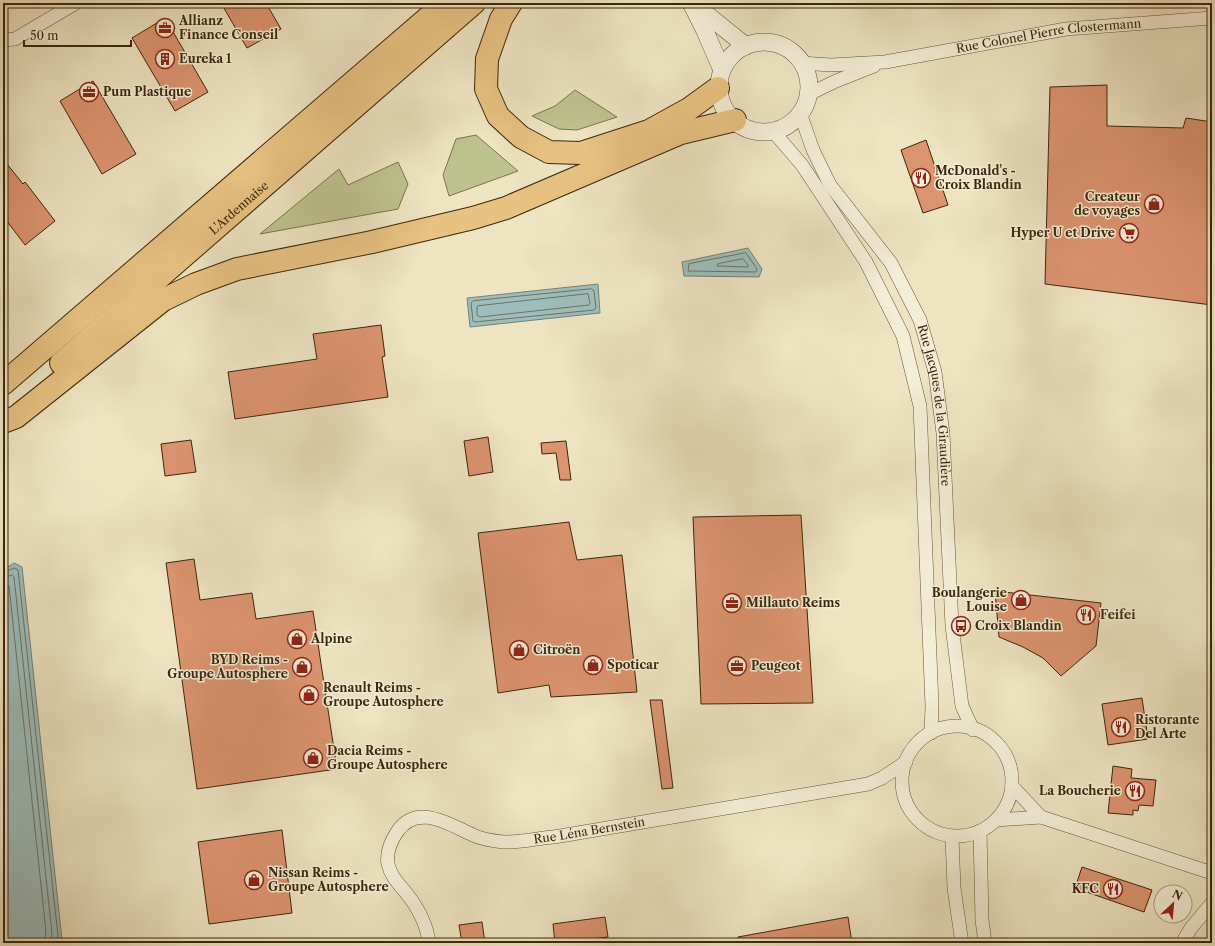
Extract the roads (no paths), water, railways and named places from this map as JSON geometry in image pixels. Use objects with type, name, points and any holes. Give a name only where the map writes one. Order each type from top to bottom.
[{"type":"highway","name":"L'Ardennaise","points":[[3,384],[445,3]]},
{"type":"highway","name":"L'Ardennaise","points":[[3,414],[474,3]]},
{"type":"highway","points":[[511,3],[501,19],[487,59],[486,89],[498,116],[521,137],[548,152],[581,153],[648,131],[689,109],[720,79]]},
{"type":"highway","points":[[3,422],[16,417],[163,300],[196,284],[237,269],[372,242],[472,218],[506,208],[681,133],[735,120]]},
{"type":"street","points":[[3,40],[16,39],[76,3]]},
{"type":"street","points":[[692,3],[705,31],[720,79],[722,104],[735,120],[747,128],[764,132],[781,128],[795,121],[805,104],[809,86],[805,70],[796,55],[781,46],[763,41],[746,46],[731,55],[720,79]]},
{"type":"street","points":[[692,3],[746,46]]},
{"type":"street","name":"Rue Colonel Pierre Clostermann","points":[[801,63],[831,65],[885,62],[1066,29],[1212,18]]},
{"type":"street","name":"Rue Colonel Pierre Clostermann","points":[[807,95],[836,81],[885,62]]},
{"type":"street","name":"Rue Jacques de la Giraudière","points":[[800,113],[812,150],[830,186],[892,263],[920,320],[935,372],[943,433],[952,626],[962,706],[973,730]]},
{"type":"street","name":"Rue Jacques de la Giraudière","points":[[772,130],[802,165],[866,262],[903,336],[920,406],[932,706],[931,733]]},
{"type":"street","points":[[963,726],[973,730],[984,734],[1002,748],[1010,767],[1012,786],[1005,808],[992,825],[972,834],[952,837],[930,830],[915,817],[904,797],[902,775],[909,755],[923,736],[942,729],[963,726]]},
{"type":"street","name":"Rue Léna Bernstein","points":[[429,943],[423,919],[408,894],[392,876],[388,863],[389,849],[394,837],[399,830],[409,822],[424,817],[439,819],[475,836],[503,842],[554,837],[868,784],[882,778],[906,762]]},
{"type":"street","points":[[1012,786],[1041,817]]},
{"type":"street","points":[[996,820],[1041,817],[1212,873]]},
{"type":"street","points":[[980,831],[982,920],[985,943]]},
{"type":"street","points":[[952,837],[954,888],[962,943]]},
{"type":"street","points":[[1182,943],[1212,903]]},
{"type":"water","points":[[748,248],[762,269],[759,277],[684,276],[682,262]]},
{"type":"water","points":[[598,284],[600,313],[470,327],[467,298]]},
{"type":"water","points":[[14,563],[22,567],[62,940],[55,943],[3,943],[3,570]]},
{"type":"place","name":"Allianz Finance Conseil","points":[[165,28]]},
{"type":"place","name":"Eureka 1","points":[[165,59]]},
{"type":"place","name":"Pum Plastique","points":[[89,92]]},
{"type":"place","name":"McDonald's - Croix Blandin","points":[[921,178]]},
{"type":"place","name":"Createur de voyages","points":[[1154,204]]},
{"type":"place","name":"Hyper U et Drive","points":[[1129,233]]},
{"type":"place","name":"Boulangerie Louise","points":[[1021,600]]},
{"type":"place","name":"Millauto Reims","points":[[732,603]]},
{"type":"place","name":"Feifei","points":[[1086,615]]},
{"type":"place","name":"Croix Blandin","points":[[961,626]]},
{"type":"place","name":"Alpine","points":[[297,639]]},
{"type":"place","name":"Citroën","points":[[519,650]]},
{"type":"place","name":"Spoticar","points":[[593,665]]},
{"type":"place","name":"Peugeot","points":[[737,666]]},
{"type":"place","name":"BYD Reims - Groupe Autosphere","points":[[302,667]]},
{"type":"place","name":"Renault Reims - Groupe Autosphere","points":[[309,695]]},
{"type":"place","name":"Ristorante Del Arte","points":[[1121,727]]},
{"type":"place","name":"Dacia Reims - Groupe Autosphere","points":[[313,758]]},
{"type":"place","name":"La Boucherie","points":[[1135,791]]},
{"type":"place","name":"Nissan Reims - Groupe Autosphere","points":[[254,880]]},
{"type":"place","name":"KFC","points":[[1113,889]]}]
